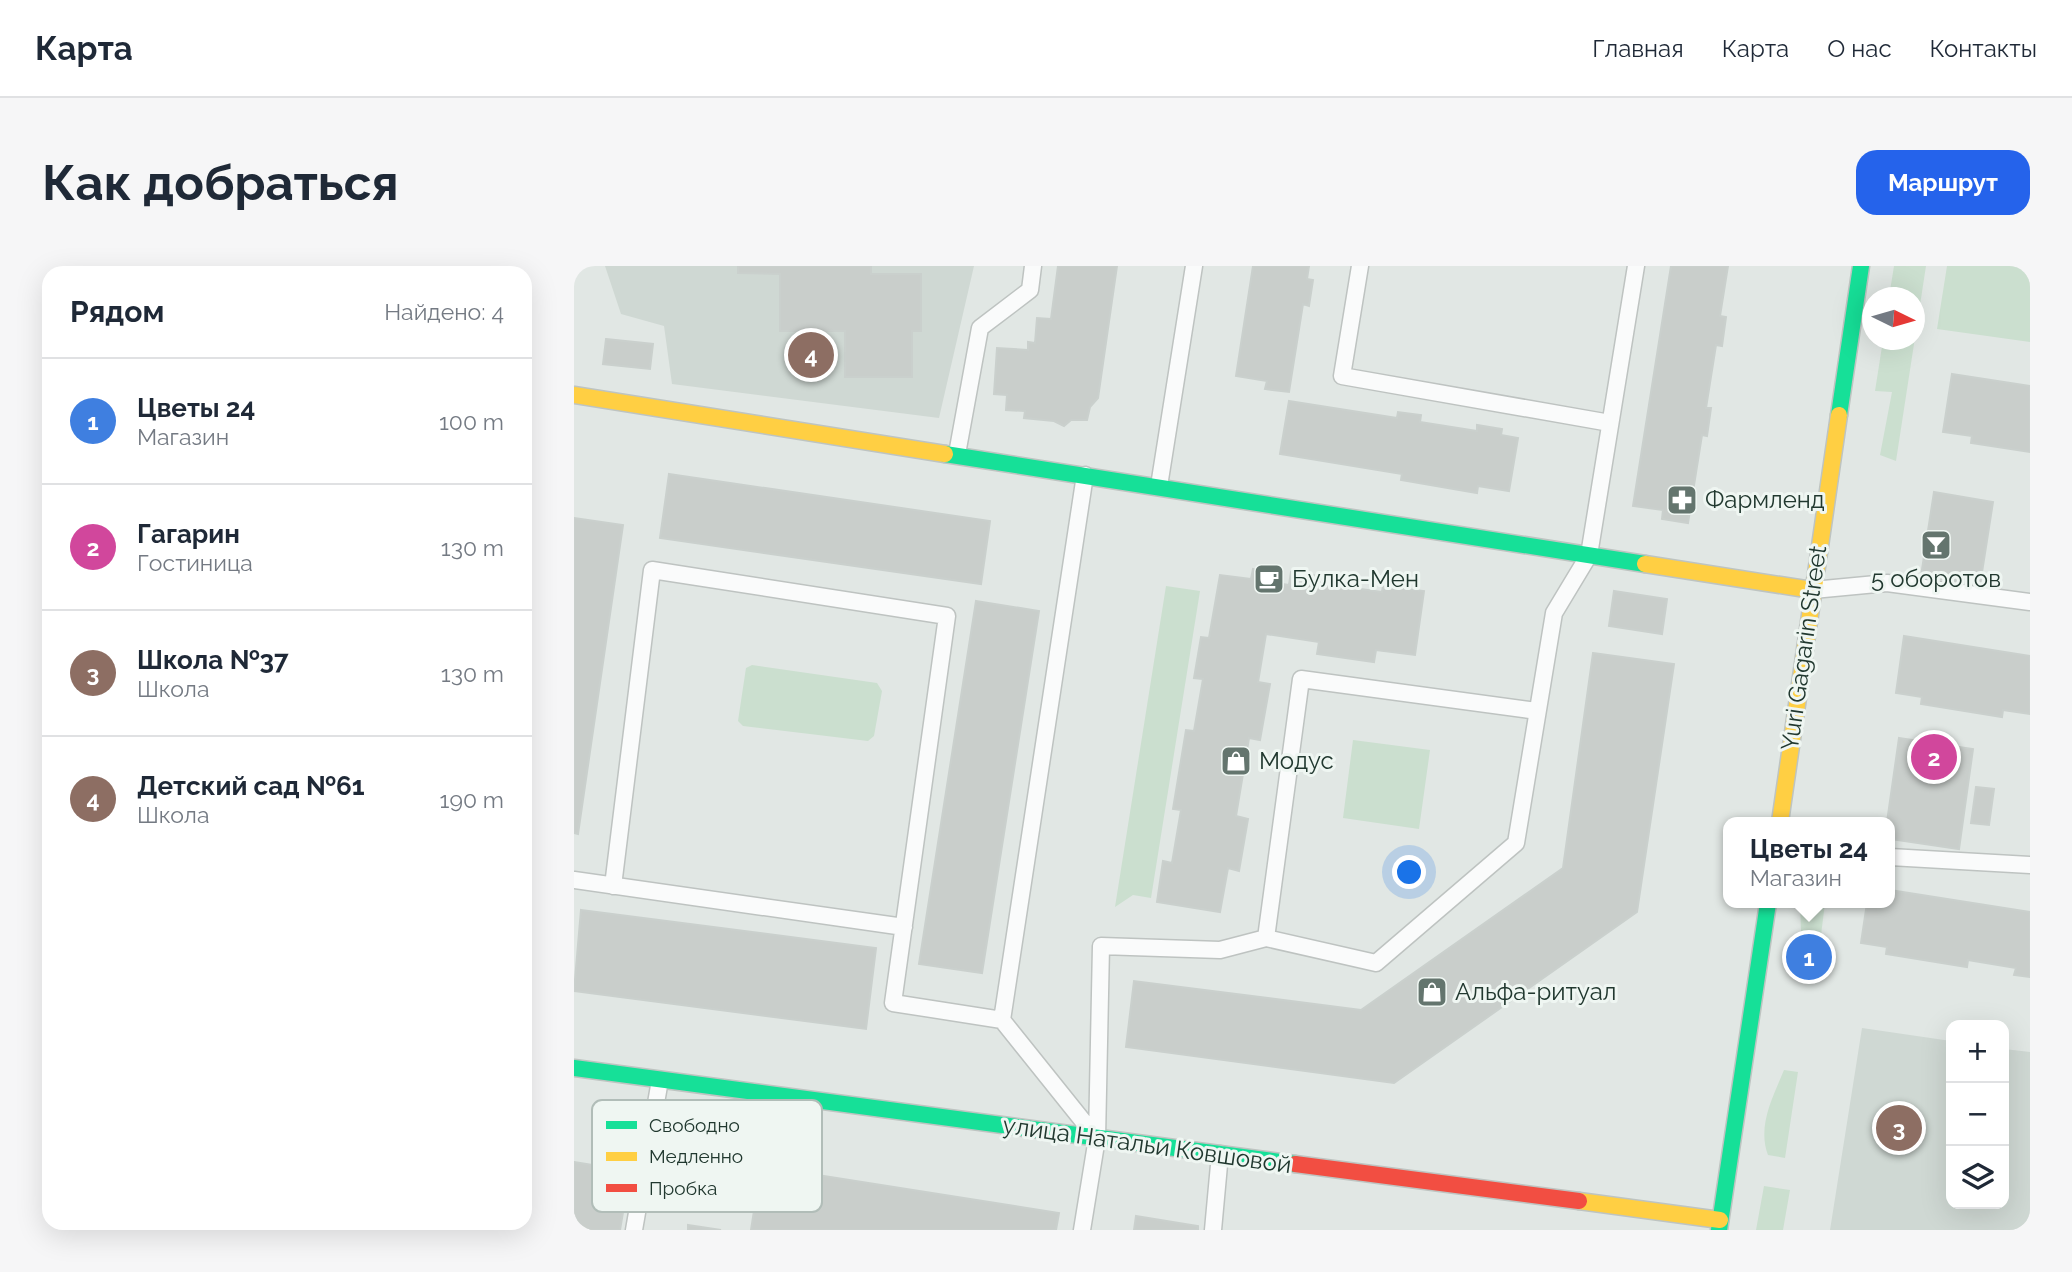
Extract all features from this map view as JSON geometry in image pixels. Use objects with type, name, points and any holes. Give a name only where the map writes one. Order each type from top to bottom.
[{"type":"street","name":"Yuri Gagarin Street","points":[[1781,817],[1861,266]]},
{"type":"street","points":[[574,395],[1812,590]]},
{"type":"street","points":[[1720,1225],[1767,908]]},
{"type":"street","name":"улица Натальи Ковшовой","points":[[574,1068],[811,1100]]},
{"type":"street","name":"улица Натальи Ковшовой","points":[[822,1102],[1220,1154],[1720,1225]]},
{"type":"lane","points":[[957,454],[980,328],[1030,290],[1033,266]]},
{"type":"lane","points":[[1158,486],[1195,266]]},
{"type":"lane","points":[[1360,266],[1342,376],[1610,424]]},
{"type":"lane","points":[[1082,1230],[1097,1138],[1101,946],[1220,950],[1266,938],[1376,963],[1516,843],[1554,613],[1589,555],[1636,266]]},
{"type":"lane","points":[[1002,1020],[1085,475]]},
{"type":"lane","points":[[613,886],[652,570],[947,616],[893,1003],[1002,1020],[1097,1138]]},
{"type":"lane","points":[[1812,590],[1887,583],[2030,602]]},
{"type":"lane","points":[[1266,938],[1301,679],[1537,711]]},
{"type":"lane","points":[[1895,857],[2030,865]]},
{"type":"lane","points":[[574,880],[904,927]]},
{"type":"lane","points":[[657,1100],[660,1080]]},
{"type":"lane","points":[[1213,1230],[1220,1154]]},
{"type":"lane","points":[[634,1230],[637,1212]]},
{"type":"shaded area","points":[[605,266],[974,266],[939,418],[672,384],[664,326],[621,314]]},
{"type":"shaded area","points":[[1862,1028],[1946,1040],[1946,1209],[2009,1209],[2009,1050],[2030,1052],[2030,1230],[1830,1230]]},
{"type":"green space","points":[[1894,266],[1926,266],[1923,287],[1891,287]]},
{"type":"green space","points":[[1947,266],[2030,266],[2030,342],[1937,329]]},
{"type":"green space","points":[[1881,350],[1913,350],[1896,461],[1880,455],[1892,392],[1875,391]]},
{"type":"green space","points":[[1166,586],[1200,591],[1151,898],[1133,895],[1115,907]]},
{"type":"green space","points":[[752,665],[877,683],[882,691],[874,736],[868,741],[743,726],[738,721],[746,668]]},
{"type":"green space","points":[[1353,740],[1430,750],[1419,829],[1343,818]]},
{"type":"green space","points":[[1800,908],[1824,908],[1821,935],[1801,932]]},
{"type":"green space","points":[[1784,1070],[1798,1072],[1785,1158],[1768,1155],[1764,1133],[1771,1101]]},
{"type":"green space","points":[[1764,1186],[1790,1190],[1783,1230],[1756,1230]]},
{"type":"building","points":[[738,266],[871,266],[871,274],[921,274],[921,331],[912,331],[912,377],[845,377],[845,331],[780,331],[780,274],[738,273]]},
{"type":"building","points":[[1058,266],[1117,266],[1098,398],[1090,407],[1087,420],[1071,420],[1064,426],[1054,421],[1024,418],[1025,411],[1006,410],[1007,395],[994,394],[997,348],[1028,350],[1028,342],[1035,343],[1037,318],[1051,319]]},
{"type":"building","points":[[1253,266],[1309,266],[1307,279],[1313,280],[1309,306],[1303,304],[1289,392],[1265,389],[1267,381],[1236,376]]},
{"type":"building","points":[[1671,266],[1728,266],[1720,316],[1726,317],[1722,346],[1716,345],[1706,408],[1711,408],[1707,436],[1702,435],[1688,523],[1662,519],[1663,510],[1633,506]]},
{"type":"building","points":[[606,339],[653,344],[650,369],[603,364]]},
{"type":"building","points":[[1952,374],[2030,386],[2030,452],[1971,443],[1972,436],[1943,432]]},
{"type":"building","points":[[1289,401],[1397,418],[1398,412],[1421,415],[1420,422],[1477,431],[1477,425],[1502,429],[1501,435],[1518,438],[1509,491],[1478,486],[1477,493],[1401,480],[1402,474],[1280,454]]},
{"type":"building","points":[[669,474],[990,521],[981,584],[660,538]]},
{"type":"building","points":[[1934,492],[1993,502],[1980,585],[1921,576]]},
{"type":"building","points":[[574,518],[623,525],[578,834],[574,833]]},
{"type":"building","points":[[1253,569],[1277,573],[1276,583],[1289,585],[1291,572],[1333,578],[1332,585],[1382,592],[1383,586],[1424,591],[1415,655],[1376,650],[1374,662],[1317,654],[1319,642],[1266,634],[1258,682],[1270,684],[1260,740],[1249,738],[1236,816],[1248,819],[1239,871],[1228,868],[1220,912],[1157,902],[1163,861],[1172,863],[1181,810],[1173,809],[1186,730],[1194,731],[1203,679],[1194,678],[1201,637],[1209,638],[1220,575],[1251,579]]},
{"type":"building","points":[[1614,591],[1667,599],[1662,634],[1609,626]]},
{"type":"building","points":[[976,601],[1039,611],[982,973],[919,964]]},
{"type":"building","points":[[1904,636],[2030,656],[2030,714],[2003,710],[2002,717],[1921,704],[1922,697],[1896,693]]},
{"type":"building","points":[[1593,653],[1674,664],[1637,912],[1394,1083],[1126,1047],[1134,981],[1361,1010],[1563,868]]},
{"type":"building","points":[[1899,738],[1973,749],[1959,849],[1895,840],[1895,817],[1888,817]]},
{"type":"building","points":[[1976,787],[1994,789],[1989,825],[1971,823]]},
{"type":"building","points":[[1895,891],[2030,912],[2030,977],[2014,975],[2016,968],[1968,960],[1967,967],[1886,954],[1887,947],[1861,943],[1866,908],[1895,908]]},
{"type":"building","points":[[581,910],[876,948],[866,1029],[574,991]]},
{"type":"building","points":[[1797,938],[1826,943],[1821,978],[1791,973]]},
{"type":"building","points":[[574,1162],[592,1165],[592,1212],[623,1212],[620,1230],[574,1230]]},
{"type":"building","points":[[822,1176],[1059,1213],[1056,1230],[751,1230],[754,1212],[822,1212]]},
{"type":"building","points":[[1136,1216],[1198,1226],[1198,1230],[1134,1230]]},
{"type":"building","points":[[688,1225],[721,1230],[688,1230]]},
{"type":"traffic: fast","points":[[1839,415],[1861,266]]},
{"type":"traffic: fast","points":[[945,454],[1645,564]]},
{"type":"traffic: fast","points":[[1719,1230],[1767,908]]},
{"type":"traffic: fast","points":[[574,1068],[814,1100]]},
{"type":"traffic: fast","points":[[822,1101],[1295,1164]]},
{"type":"traffic: slow","points":[[574,395],[945,454]]},
{"type":"traffic: slow","points":[[1781,817],[1839,415]]},
{"type":"traffic: slow","points":[[1645,564],[1812,590]]},
{"type":"traffic: slow","points":[[1579,1201],[1720,1220]]},
{"type":"traffic: jam","points":[[1295,1164],[1579,1201]]},
{"type":"place","name":"Детский сад №61","points":[[811,355]]},
{"type":"place","name":"Фармленд","points":[[1682,500]]},
{"type":"place","name":"5 оборотов","points":[[1936,545]]},
{"type":"place","name":"Булка-Мен","points":[[1269,579]]},
{"type":"place","name":"Гагарин","points":[[1934,757]]},
{"type":"place","name":"Модус","points":[[1236,761]]},
{"type":"place","name":"Цветы 24","points":[[1809,957]]},
{"type":"place","name":"Альфа-ритуал","points":[[1432,992]]},
{"type":"place","name":"Школа №37","points":[[1899,1128]]}]
